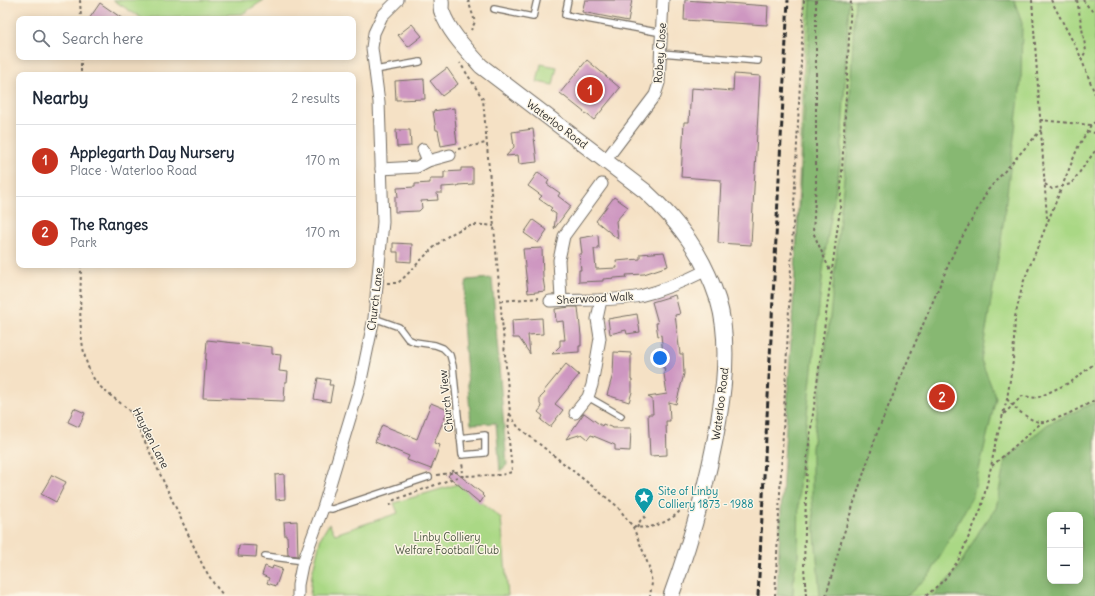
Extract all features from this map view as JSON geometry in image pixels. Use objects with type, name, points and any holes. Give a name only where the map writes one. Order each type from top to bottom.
[{"type":"street","name":"Church Lane","points":[[298,596],[298,585],[304,561],[323,508],[360,385],[374,318],[383,222],[379,102],[372,48],[374,33],[382,16],[398,0]]},
{"type":"street","name":"Robey Close","points":[[605,161],[655,96],[659,83],[663,0]]},
{"type":"street","name":"Waterloo Road","points":[[441,1],[441,11],[460,42],[481,66],[645,191],[666,210],[684,232],[707,270],[719,301],[724,331],[724,384],[713,451],[700,504],[681,568],[670,596]]},
{"type":"street","points":[[423,149],[428,161]]},
{"type":"street","points":[[381,169],[417,167],[428,161],[450,155]]},
{"type":"street","points":[[556,300],[559,260],[564,236],[602,184]]},
{"type":"street","name":"Sherwood Walk","points":[[556,300],[600,300],[639,296],[679,284],[707,270]]},
{"type":"street","points":[[575,413],[588,397],[592,385],[600,338],[597,319],[600,300]]},
{"type":"lane","points":[[494,9],[533,17],[537,0]]},
{"type":"lane","points":[[568,0],[565,15],[662,33]]},
{"type":"lane","points":[[661,53],[758,61]]},
{"type":"lane","points":[[375,70],[420,62]]},
{"type":"lane","name":"Church View","points":[[374,318],[399,327],[408,339],[443,348],[450,355],[454,366],[460,438],[462,455],[485,453],[485,435],[460,438]]},
{"type":"lane","points":[[588,397],[621,416]]},
{"type":"lane","points":[[323,508],[332,509],[429,477]]},
{"type":"lane","points":[[264,556],[304,561]]},
{"type":"path","points":[[80,0],[81,16]]},
{"type":"path","points":[[468,0],[475,22],[471,30]]},
{"type":"path","points":[[775,596],[804,0]]},
{"type":"path","points":[[816,0],[816,183],[813,232],[831,273]]},
{"type":"path","points":[[806,596],[804,567],[807,459],[840,209],[851,0]]},
{"type":"path","points":[[1032,0],[1047,220]]},
{"type":"path","points":[[1051,0],[1081,60],[1095,94]]},
{"type":"path","points":[[1077,0],[1086,51],[1081,60]]},
{"type":"path","points":[[1083,0],[1090,9],[1095,12]]},
{"type":"path","points":[[390,506],[394,500],[460,476],[501,475],[512,472],[508,424],[510,413],[483,99],[456,58]]},
{"type":"path","points":[[81,60],[81,72]]},
{"type":"path","points":[[1040,120],[1091,125]]},
{"type":"path","points":[[926,596],[944,580],[958,560],[981,509],[1007,399],[1013,362],[1017,310],[1023,283],[1047,220],[1078,147],[1091,125],[1095,122]]},
{"type":"path","points":[[826,596],[842,539],[877,433],[953,254],[988,190],[1041,130]]},
{"type":"path","points":[[1087,131],[1095,133]]},
{"type":"path","points":[[450,155],[455,149],[486,143]]},
{"type":"path","points":[[1044,184],[1052,189],[1071,184],[1095,151]]},
{"type":"path","points":[[378,283],[398,283],[413,270],[437,244],[457,231],[471,225],[494,226]]},
{"type":"path","name":"Hayden Lane","points":[[81,268],[81,342],[89,369],[97,383],[124,405],[132,414],[203,566],[214,584],[224,596]]},
{"type":"path","points":[[501,301],[543,298],[556,300]]},
{"type":"path","points":[[1002,416],[1022,396],[1037,398],[1071,382],[1095,363]]},
{"type":"path","points":[[1007,399],[1012,406],[1041,423]]},
{"type":"path","points":[[991,467],[1041,423],[1063,416],[1095,400]]},
{"type":"path","points":[[510,413],[518,426],[617,506],[632,527],[649,567],[652,583],[650,596]]},
{"type":"path","points":[[429,477],[463,471],[462,455]]},
{"type":"path","points":[[632,527],[644,528],[656,526],[674,516],[680,510],[700,504]]},
{"type":"path","points":[[637,528],[647,515]]},
{"type":"green space","points":[[113,0],[264,0],[242,14],[138,16]]},
{"type":"green space","points":[[807,0],[1095,0],[1095,596],[781,596]]},
{"type":"green space","points":[[811,0],[849,0],[841,158],[825,253],[799,486],[798,561],[794,572],[793,596],[777,596],[779,546]]},
{"type":"green space","points":[[855,0],[1014,0],[1022,23],[1021,82],[1001,241],[981,360],[996,398],[973,495],[931,573],[907,596],[820,596],[812,498],[812,448],[830,317],[848,139]]},
{"type":"green space","points":[[541,64],[557,67],[553,85],[537,82]]},
{"type":"green space","points":[[492,278],[507,465],[500,471],[496,423],[471,424],[462,310],[467,280]]},
{"type":"green space","points":[[1095,402],[1095,596],[933,596],[957,570],[980,530],[996,508],[1005,460],[1048,424]]},
{"type":"green space","name":"Linby Colliery Welfare Football Club","points":[[458,484],[501,518],[508,596],[310,596],[312,574],[321,537],[329,524],[335,534],[398,513],[394,503]]},
{"type":"building","points":[[585,0],[632,0],[628,21],[582,12]]},
{"type":"building","points":[[685,0],[768,6],[767,25],[684,20]]},
{"type":"building","points":[[100,3],[119,16],[91,16]]},
{"type":"building","points":[[412,24],[422,36],[408,47],[398,35]]},
{"type":"building","points":[[587,60],[620,88],[594,120],[560,93]]},
{"type":"building","points":[[447,68],[458,84],[442,96],[430,81]]},
{"type":"building","points":[[734,74],[760,76],[751,245],[718,243],[721,180],[681,177],[684,122],[689,122],[691,88],[733,91]]},
{"type":"building","points":[[424,79],[425,99],[396,100],[395,81]]},
{"type":"building","points":[[454,108],[457,143],[441,146],[438,130],[436,130],[433,111]]},
{"type":"building","points":[[533,129],[537,162],[519,164],[518,155],[506,156],[514,147],[512,132]]},
{"type":"building","points":[[396,130],[410,130],[411,146],[397,147]]},
{"type":"building","points":[[461,168],[473,168],[473,184],[442,187],[442,193],[437,193],[438,200],[421,201],[422,208],[419,211],[395,212],[395,197],[398,197],[397,188],[415,187],[415,184],[430,183],[430,179],[444,179],[444,172],[461,171]]},
{"type":"building","points":[[538,172],[549,180],[547,184],[560,193],[558,196],[571,206],[554,229],[556,214],[550,210],[552,208],[539,199],[542,196],[528,186]]},
{"type":"building","points":[[614,197],[628,207],[616,221],[618,239],[596,221]]},
{"type":"building","points":[[533,220],[547,230],[538,243],[524,233]]},
{"type":"building","points":[[598,235],[599,249],[594,249],[596,269],[617,268],[616,261],[640,259],[640,254],[664,252],[668,266],[644,274],[626,275],[627,277],[603,279],[603,281],[579,282],[579,270],[581,270],[579,254],[582,254],[580,238]]},
{"type":"building","points":[[393,243],[412,244],[411,262],[398,261],[398,252],[393,252]]},
{"type":"building","points":[[542,248],[545,291],[528,293],[523,249]]},
{"type":"building","points":[[675,295],[680,314],[675,315],[680,354],[683,354],[684,374],[676,404],[669,402],[670,421],[666,421],[667,455],[650,456],[648,414],[653,414],[652,399],[648,397],[667,394],[664,374],[665,368],[663,368],[661,354],[663,354],[661,335],[658,336],[656,323],[658,323],[652,302]]},
{"type":"building","points":[[578,307],[581,336],[581,346],[579,346],[579,352],[552,354],[560,346],[560,340],[565,340],[563,321],[556,322],[555,309]]},
{"type":"building","points":[[637,314],[640,332],[627,334],[626,330],[610,334],[608,319]]},
{"type":"building","points":[[542,318],[543,334],[528,335],[530,354],[519,338],[513,338],[512,320]]},
{"type":"building","points":[[207,340],[272,347],[272,354],[281,355],[279,371],[288,372],[287,382],[285,382],[284,401],[203,398]]},
{"type":"building","points":[[614,352],[631,353],[632,392],[629,402],[607,395],[613,374]]},
{"type":"building","points":[[566,364],[579,375],[555,404],[563,410],[550,427],[541,420],[543,416],[538,412],[542,407],[540,404],[540,398],[545,393],[543,392]]},
{"type":"building","points":[[318,378],[330,380],[329,385],[333,385],[330,402],[314,399]]},
{"type":"building","points":[[431,403],[448,410],[434,443],[440,445],[431,469],[407,460],[409,456],[375,442],[382,425],[417,439]]},
{"type":"building","points":[[74,408],[85,413],[79,427],[68,422]]},
{"type":"building","points":[[584,413],[602,426],[603,424],[613,428],[631,428],[630,451],[615,450],[615,445],[591,435],[588,439],[582,434],[566,439]]},
{"type":"building","points":[[453,470],[483,494],[482,495],[484,497],[480,503],[448,476]]},
{"type":"building","points":[[284,474],[285,499],[276,500],[275,475]]},
{"type":"building","points":[[52,475],[66,482],[56,502],[41,494]]},
{"type":"building","points":[[297,521],[298,556],[288,555],[287,536],[285,536],[284,522]]},
{"type":"building","points":[[239,545],[257,546],[256,557],[238,556]]},
{"type":"building","points":[[265,566],[272,569],[273,566],[282,569],[276,586],[267,583],[269,578],[262,575]]},
{"type":"railway","points":[[758,596],[788,0]]},
{"type":"place","name":"Applegarth Day Nursery","points":[[590,90]]},
{"type":"place","name":"The Ranges","points":[[942,397]]},
{"type":"place","name":"Site of Linby Colliery 1873 - 1988","points":[[644,514]]}]
